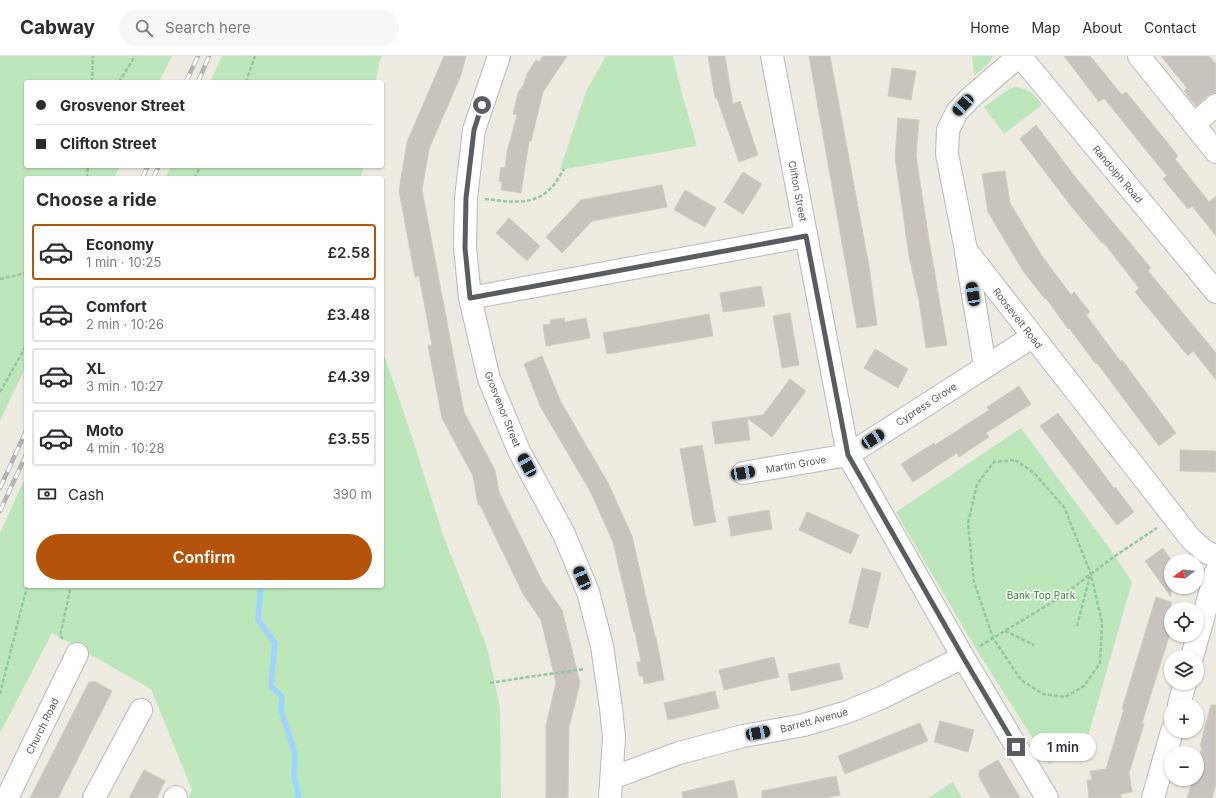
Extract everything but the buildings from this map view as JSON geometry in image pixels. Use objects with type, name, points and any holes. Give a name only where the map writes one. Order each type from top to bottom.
[{"type":"street","name":"Grosvenor Street","points":[[499,56],[474,130],[466,198],[465,248],[470,298],[489,379],[519,451],[564,534],[588,592],[602,646],[611,708],[614,738],[611,788]]},
{"type":"street","name":"Clifton Street","points":[[772,56],[848,455],[963,657],[1047,798]]},
{"type":"street","name":"Roosevelt Road","points":[[1020,56],[957,112],[948,130],[947,154],[966,250],[1032,337],[1191,539],[1206,552],[1216,556]]},
{"type":"street","name":"Randolph Road","points":[[1020,56],[1216,292]]},
{"type":"street","points":[[1139,56],[1216,152]]},
{"type":"street","points":[[1194,124],[1216,105]]},
{"type":"street","points":[[470,298],[806,236]]},
{"type":"street","points":[[966,250],[985,366]]},
{"type":"street","name":"Cypress Grove","points":[[848,455],[1032,337]]},
{"type":"street","name":"Martin Grove","points":[[743,473],[848,455]]},
{"type":"street","points":[[1194,650],[1216,572]]},
{"type":"street","name":"Church Road","points":[[7,798],[77,654]]},
{"type":"street","name":"Barrett Avenue","points":[[611,788],[679,753],[743,736],[804,724],[847,712],[881,698],[963,657]]},
{"type":"street","points":[[94,798],[141,710]]},
{"type":"street","points":[[1154,798],[1170,738]]},
{"type":"path","points":[[92,80],[93,56]]},
{"type":"path","points":[[120,80],[135,56]]},
{"type":"path","points":[[247,80],[255,56]]},
{"type":"path","points":[[466,198],[524,202],[540,198],[551,189],[564,169]]},
{"type":"path","points":[[0,279],[24,273]]},
{"type":"path","points":[[0,392],[24,350]]},
{"type":"path","points":[[1015,460],[1034,473],[1064,507],[1091,574],[1102,623],[1100,663],[1084,686],[1065,697],[1043,694],[1021,680],[993,638],[974,582],[968,524],[977,484],[994,462],[1015,460]]},
{"type":"path","points":[[963,657],[1059,598],[1115,556],[1174,516]]},
{"type":"path","points":[[1077,626],[1091,574]]},
{"type":"path","points":[[0,694],[26,588]]},
{"type":"path","points":[[71,588],[60,636],[77,654]]},
{"type":"path","points":[[1005,631],[1034,645]]},
{"type":"path","points":[[490,683],[606,667]]},
{"type":"green space","points":[[0,56],[172,56],[160,80],[24,80],[24,168],[119,168],[115,176],[24,176],[24,370],[0,421]]},
{"type":"green space","points":[[222,56],[382,56],[376,80],[211,80]]},
{"type":"green space","points":[[606,56],[673,56],[697,146],[560,170],[586,92]]},
{"type":"green space","points":[[972,56],[993,56],[990,62],[974,76]]},
{"type":"green space","points":[[1014,87],[1030,92],[1042,105],[1004,134],[984,107]]},
{"type":"green space","points":[[170,168],[363,168],[361,176],[166,176]]},
{"type":"green space","points":[[384,355],[443,535],[487,647],[500,708],[501,798],[188,798],[192,790],[151,689],[52,633],[0,733],[0,533],[24,480],[24,588],[384,588]]},
{"type":"green space","name":"Bank Top Park","points":[[1021,428],[1115,556],[1132,582],[1087,740],[1049,764],[976,649],[896,512]]},
{"type":"green space","points":[[953,782],[962,798],[928,798]]},
{"type":"waterway","points":[[261,588],[258,620],[275,643],[271,686],[282,697],[281,710],[295,754],[294,776],[299,798]]},
{"type":"railway","points":[[187,80],[198,56]]},
{"type":"railway","points":[[199,80],[209,56]]},
{"type":"railway","points":[[143,176],[147,168]]},
{"type":"railway","points":[[154,176],[158,168]]},
{"type":"railway","points":[[0,488],[24,435]]},
{"type":"railway","points":[[0,511],[24,459]]},
{"type":"route","points":[[482,105],[474,130],[466,198],[465,248],[470,298],[806,236],[848,455],[1016,747]]}]
